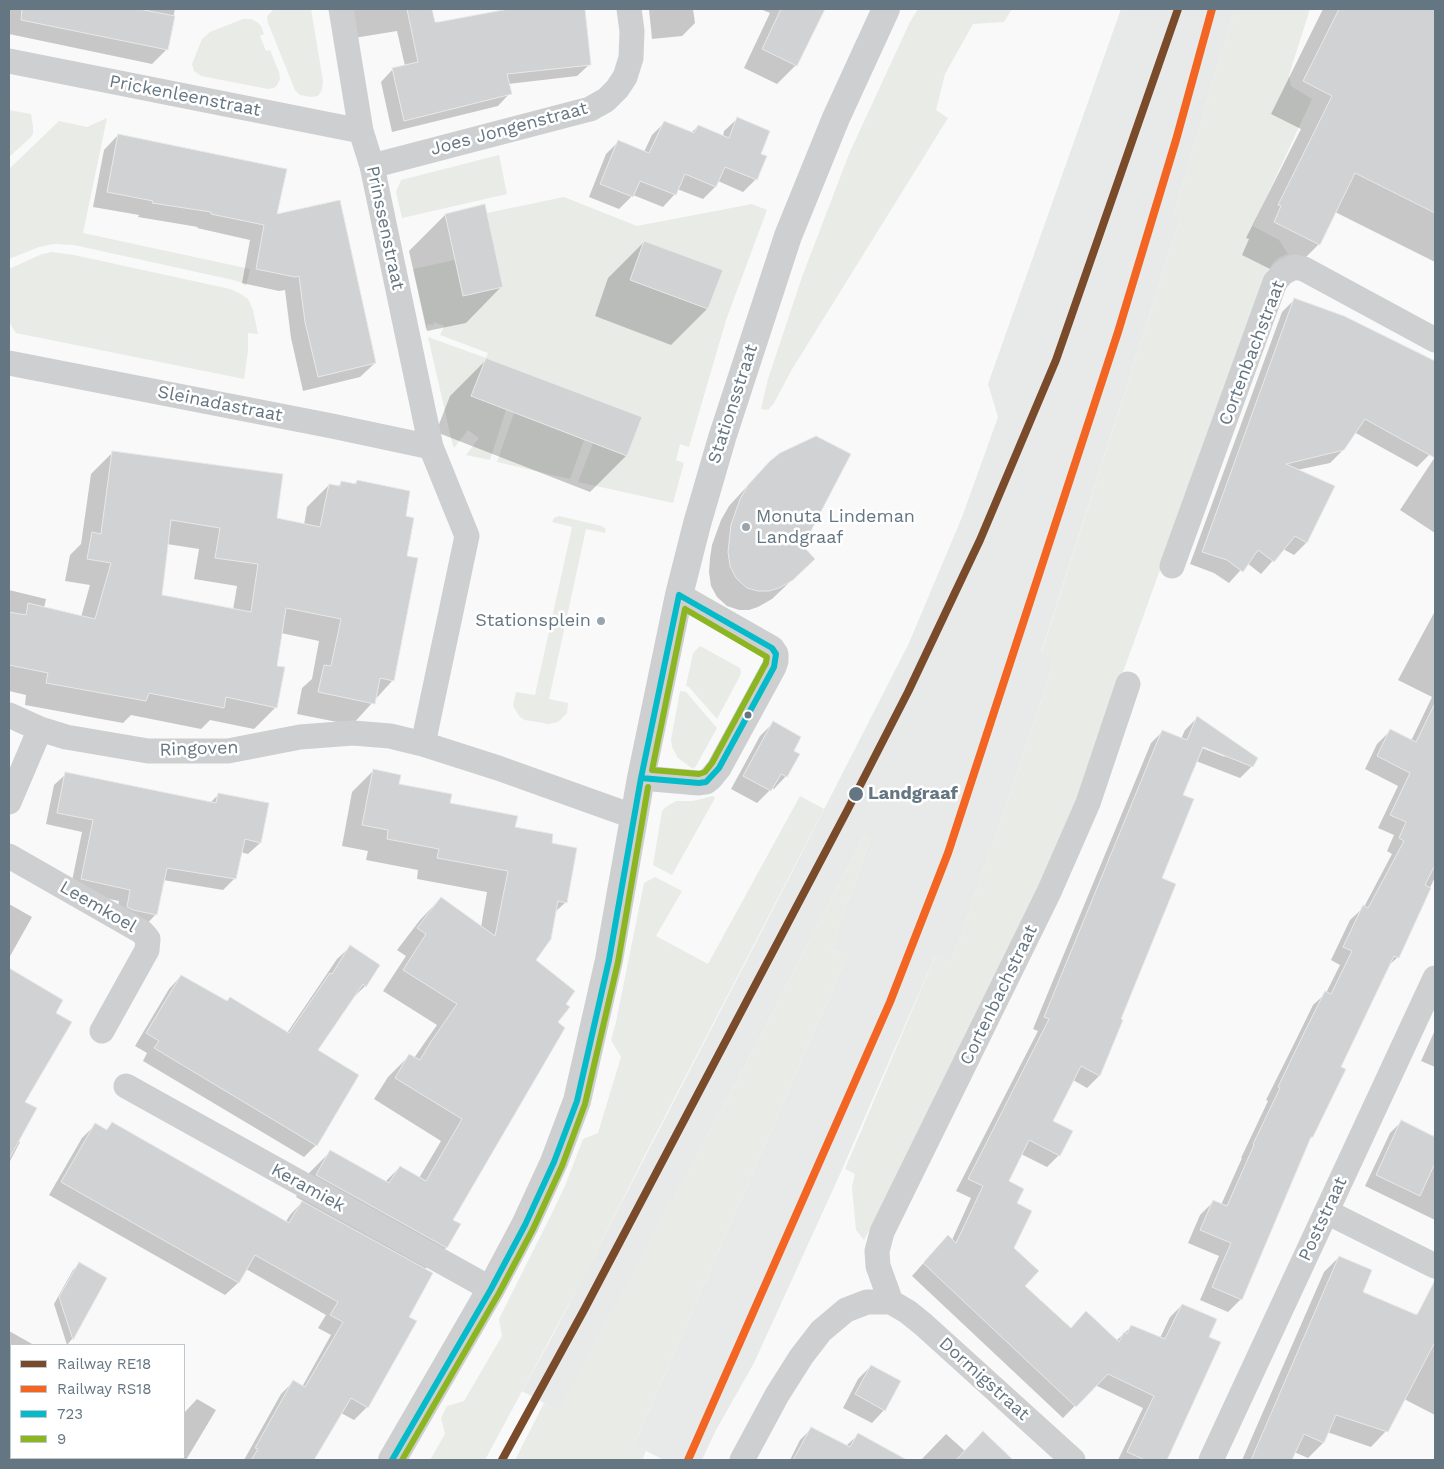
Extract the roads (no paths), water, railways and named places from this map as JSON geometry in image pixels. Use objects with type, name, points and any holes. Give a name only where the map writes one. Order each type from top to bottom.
[{"type":"street","name":"Prinssenstraat","points":[[341,9],[361,131],[372,166],[431,447]]},
{"type":"street","name":"Joes Jongenstraat","points":[[372,166],[590,109],[606,100],[625,77],[631,58],[632,31],[629,9]]},
{"type":"street","name":"Stationsstraat","points":[[392,1460],[491,1289],[525,1225],[554,1162],[577,1101],[609,960],[641,778],[679,596],[697,524],[722,438],[788,236],[836,118],[886,9]]},
{"type":"street","name":"Prickenleenstraat","points":[[9,61],[361,131]]},
{"type":"street","name":"Cortenbachstraat","points":[[1172,566],[1275,282],[1283,273],[1294,268],[1304,269],[1435,340]]},
{"type":"street","name":"Sleinadastraat","points":[[9,363],[315,422],[431,447]]},
{"type":"street","points":[[431,447],[467,536],[423,744],[498,768],[635,817]]},
{"type":"street","points":[[641,778],[699,783],[706,782],[711,778],[719,768],[776,661],[776,654],[772,648],[679,596]]},
{"type":"street","name":"Cortenbachstraat","points":[[891,1302],[878,1266],[877,1251],[882,1232],[1049,892],[1088,803],[1128,684]]},
{"type":"street","name":"Ringoven","points":[[9,715],[40,729],[66,737],[148,751],[228,751],[300,737],[354,734],[390,736],[423,744]]},
{"type":"street","points":[[9,802],[40,729]]},
{"type":"street","name":"Leemkoel","points":[[9,856],[142,932],[148,940],[147,950],[102,1031]]},
{"type":"street","name":"Poststraat","points":[[1211,1460],[1435,980]]},
{"type":"street","name":"Keramiek","points":[[126,1086],[491,1289]]},
{"type":"street","points":[[1327,1212],[1435,1266]]},
{"type":"street","points":[[742,1460],[776,1395],[821,1331],[846,1310],[867,1302],[891,1302]]},
{"type":"street","name":"Dormigstraat","points":[[891,1302],[908,1312],[924,1325],[1073,1460]]},
{"type":"rail line","name":"RE18","points":[[502,1460],[584,1310],[848,809],[908,692],[980,540],[1056,360],[1178,9]]},
{"type":"rail line","name":"RS18","points":[[688,1460],[890,1002],[948,853],[1118,332],[1176,140],[1212,9]]},
{"type":"place","name":"Monuta Lindeman Landgraaf","points":[[746,527]]},
{"type":"place","name":"Stationsplein","points":[[601,621]]},
{"type":"place","name":"Landgraaf","points":[[856,794]]}]
